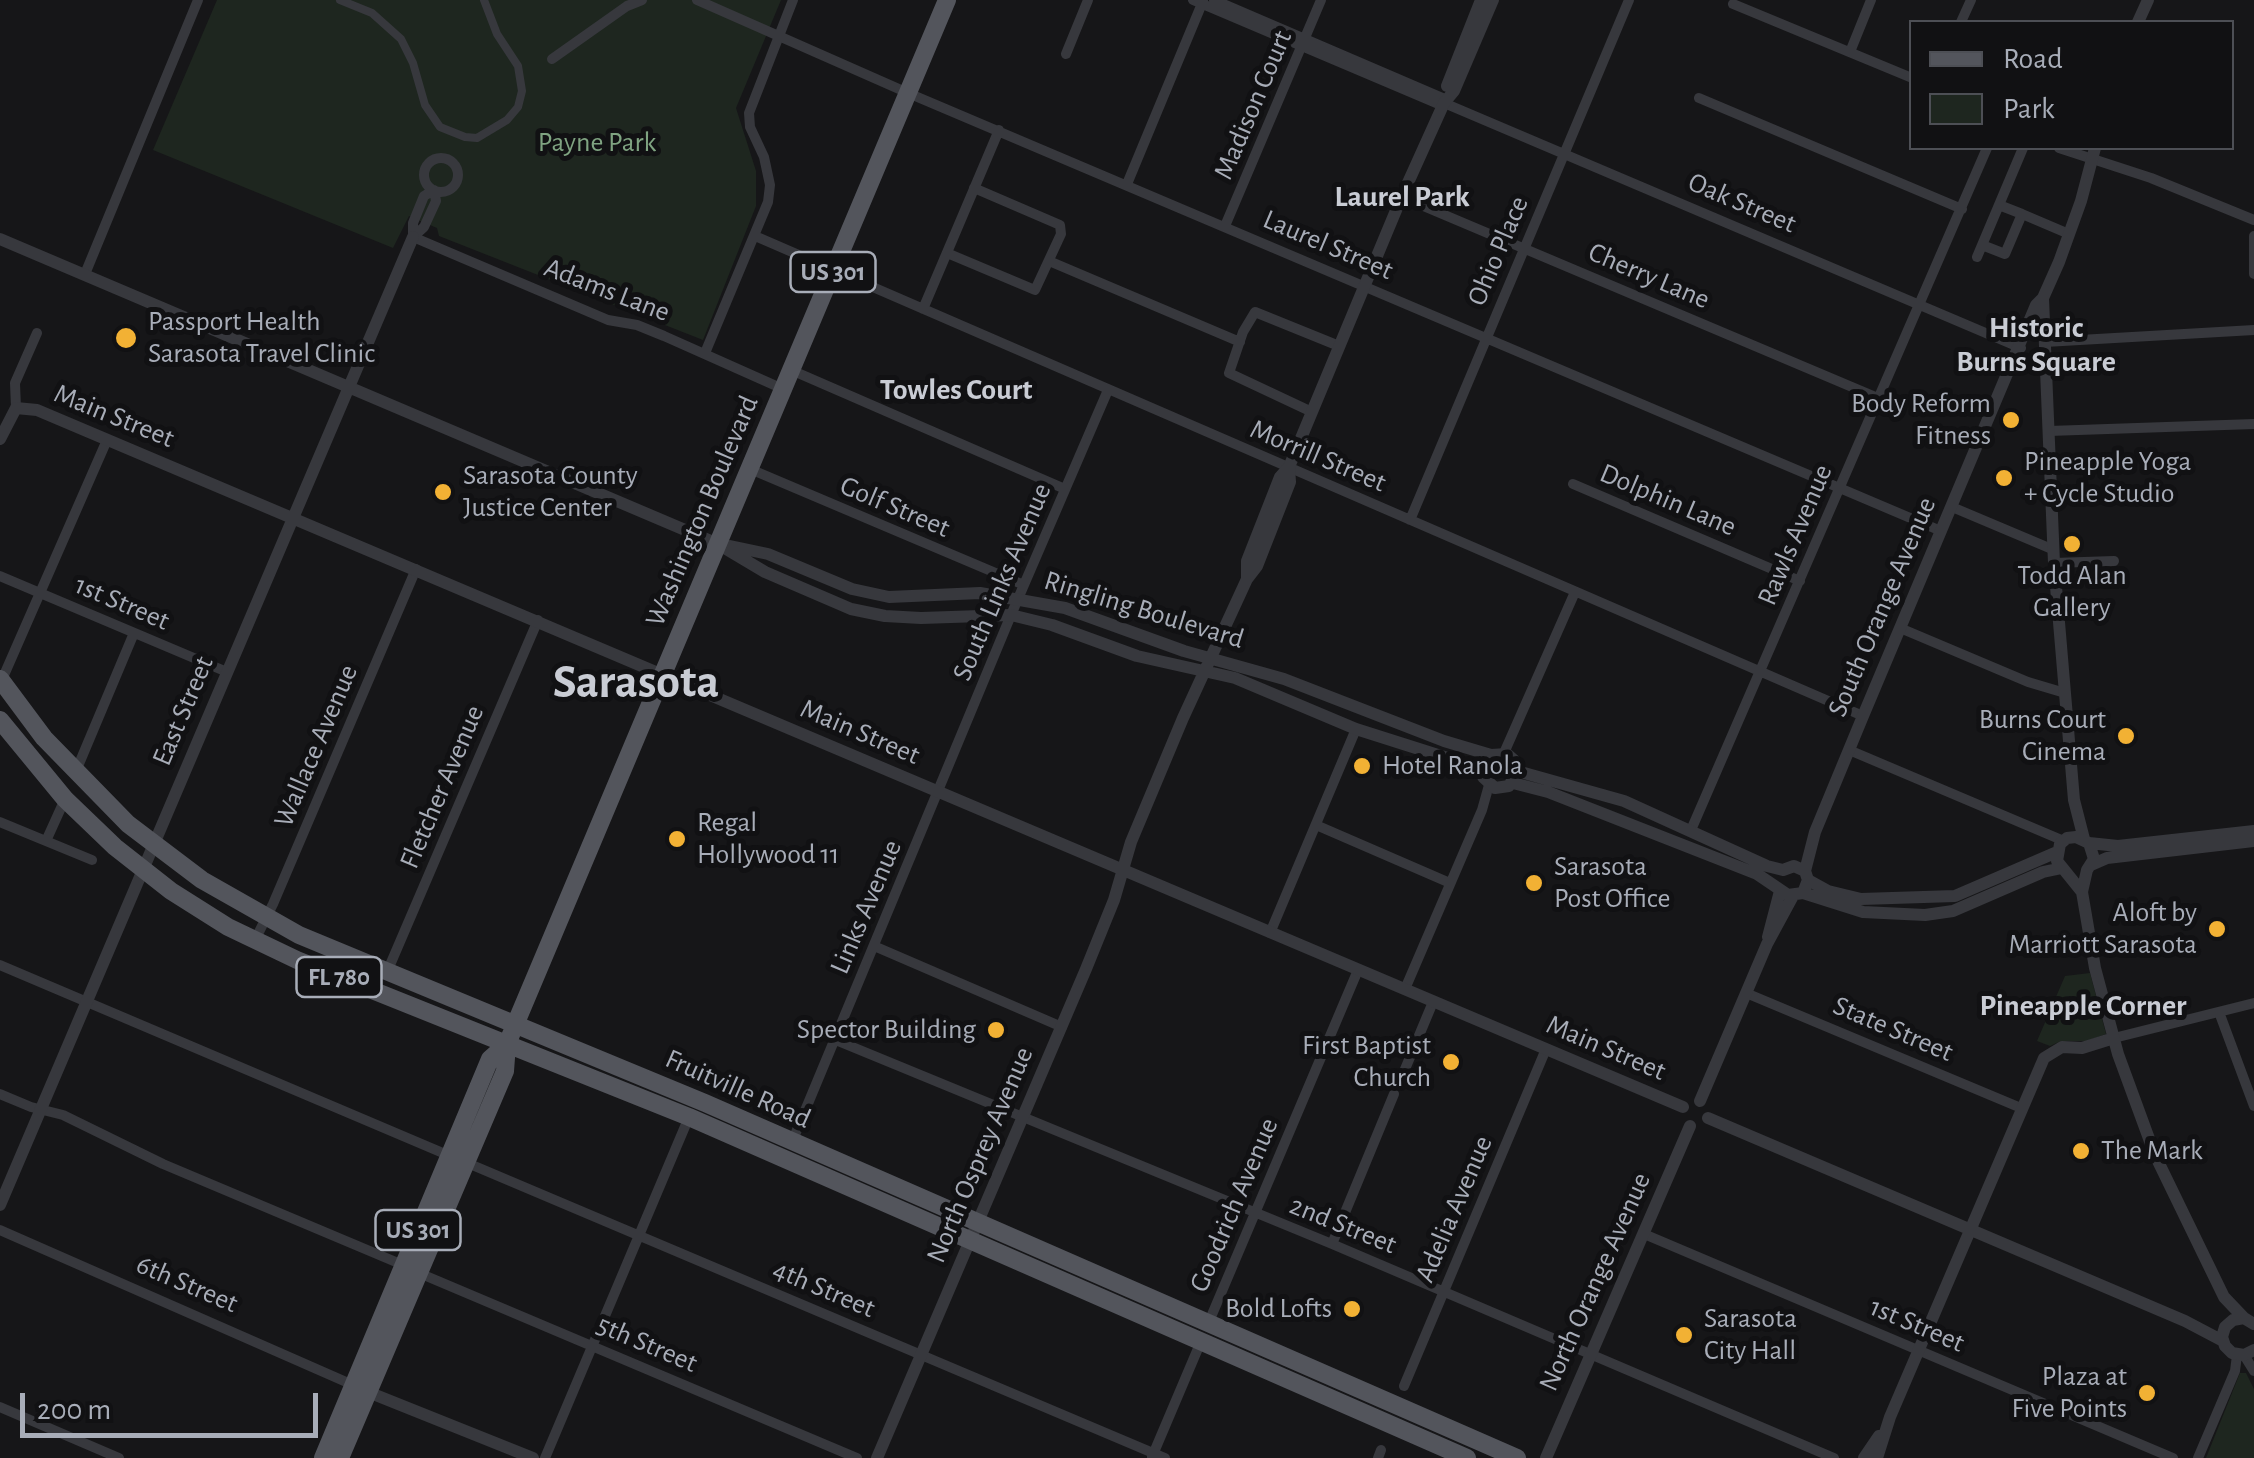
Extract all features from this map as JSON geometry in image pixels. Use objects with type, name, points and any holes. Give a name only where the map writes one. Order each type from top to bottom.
[{"type":"main road","name":"Washington Boulevard","points":[[340,1458],[361,1389],[457,1159],[505,1071],[507,1044],[947,0]]},
{"type":"main road","name":"Fruitville Road","points":[[1,682],[44,738],[128,824],[202,880],[266,918],[320,945],[792,1143],[1200,1343],[1467,1458]]},
{"type":"main road","name":"Fruitville Road","points":[[0,720],[65,799],[115,848],[189,903],[254,940],[689,1117],[786,1162],[1208,1325],[1517,1458]]},
{"type":"main road","name":"Washington Boulevard","points":[[322,1458],[361,1389],[379,1368],[411,1269]]},
{"type":"street","points":[[85,274],[198,0]]},
{"type":"street","points":[[340,0],[372,13],[400,39],[414,63],[425,105],[440,127],[477,138],[507,120],[518,107],[522,91],[518,66],[497,34],[484,0]]},
{"type":"street","points":[[552,60],[642,0]]},
{"type":"street","name":"Laurel Street","points":[[697,0],[1942,531]]},
{"type":"street","points":[[705,353],[768,202],[770,185],[749,113],[792,0]]},
{"type":"street","points":[[1066,54],[1088,0]]},
{"type":"street","points":[[1214,0],[1303,42]]},
{"type":"street","name":"Madison Court","points":[[1225,226],[1321,0]]},
{"type":"street","points":[[1444,103],[1446,87],[1481,0]]},
{"type":"street","points":[[1444,103],[1454,91],[1493,0]]},
{"type":"street","name":"Ohio Place","points":[[1410,520],[1629,0]]},
{"type":"street","points":[[1850,52],[1872,0]]},
{"type":"street","points":[[1126,184],[1199,1],[1303,42]]},
{"type":"street","points":[[1734,4],[1909,77]]},
{"type":"street","name":"Oak Street","points":[[1303,42],[2021,348]]},
{"type":"street","points":[[1699,98],[1962,209]]},
{"type":"street","name":"North Osprey Avenue","points":[[877,1458],[1062,1027],[1114,900],[1138,824],[1247,579],[1247,561],[1280,478],[1444,103]]},
{"type":"street","points":[[924,310],[999,130]]},
{"type":"street","name":"Rawls Avenue","points":[[1691,830],[1986,150]]},
{"type":"street","points":[[1976,257],[2023,150]]},
{"type":"street","points":[[2094,153],[2254,220]]},
{"type":"street","name":"South Orange Avenue","points":[[1700,1101],[2036,305],[2043,302],[2094,153]]},
{"type":"street","points":[[947,253],[1032,290],[1038,287],[1050,261],[1061,234],[1060,224],[974,188]]},
{"type":"street","name":"East Street","points":[[0,1205],[413,237],[413,222],[424,196],[434,190]]},
{"type":"street","name":"Cherry Lane","points":[[1402,197],[1878,398]]},
{"type":"street","points":[[1999,205],[2069,234]]},
{"type":"street","points":[[1982,244],[2005,254],[2022,214]]},
{"type":"street","name":"Morrill Street","points":[[755,236],[1863,716]]},
{"type":"street","points":[[2254,236],[2254,274]]},
{"type":"street","name":"Adams Lane","points":[[413,237],[608,320],[637,325],[705,353],[783,390]]},
{"type":"street","name":"Ringling Boulevard","points":[[0,239],[718,544],[765,572],[851,609],[921,618],[1010,615],[1052,625],[1137,656],[1264,688],[1356,729],[1460,762],[1485,779]]},
{"type":"street","points":[[1050,261],[1240,342]]},
{"type":"street","points":[[2043,302],[2054,556],[2074,800],[2094,852],[2082,892],[2095,968],[2114,1038],[2156,1155],[2224,1297],[2228,1350],[2245,1353]]},
{"type":"street","points":[[1312,412],[1232,376],[1229,373],[1240,342],[1255,312],[1338,346]]},
{"type":"street","points":[[2045,342],[2254,330]]},
{"type":"street","points":[[0,439],[16,408],[16,383],[37,333]]},
{"type":"street","points":[[792,370],[1066,489]]},
{"type":"street","name":"South Links Avenue","points":[[939,792],[1010,615],[1108,390]]},
{"type":"street","name":"Main Street","points":[[16,408],[38,410],[293,516],[1683,1107]]},
{"type":"street","points":[[2049,431],[2254,424]]},
{"type":"street","points":[[1,682],[107,440]]},
{"type":"street","name":"Golf Street","points":[[750,469],[1021,592]]},
{"type":"street","name":"Dolphin Lane","points":[[1573,484],[1800,582]]},
{"type":"street","points":[[1952,507],[2054,556],[2114,561]]},
{"type":"street","name":"Ringling Boulevard","points":[[718,544],[768,554],[852,590],[889,598],[1021,592],[1284,679],[1411,729],[1497,754]]},
{"type":"street","name":"Wallace Avenue","points":[[254,940],[416,569]]},
{"type":"street","name":"1st Street","points":[[0,576],[227,672]]},
{"type":"street","points":[[1405,990],[1482,810],[1482,764],[1497,754],[1575,592]]},
{"type":"street","name":"Fletcher Avenue","points":[[387,972],[538,620]]},
{"type":"street","points":[[1900,628],[2028,682],[2065,693]]},
{"type":"street","points":[[76,772],[134,632]]},
{"type":"street","points":[[1270,933],[1356,729]]},
{"type":"street","points":[[1849,750],[2063,844]]},
{"type":"street","points":[[1497,754],[1513,758],[1515,777]]},
{"type":"street","points":[[1515,777],[1624,801],[1738,854],[1787,868],[1794,886]]},
{"type":"street","points":[[1485,779],[1502,788],[1515,777]]},
{"type":"street","points":[[1515,777],[1863,912],[1953,911],[2043,872],[2089,868],[2108,858],[2254,841]]},
{"type":"street","name":"Links Avenue","points":[[786,1162],[833,1040],[939,792]]},
{"type":"street","points":[[46,840],[65,799]]},
{"type":"street","points":[[2074,800],[2063,844],[2066,871],[2082,892]]},
{"type":"street","points":[[0,822],[92,860]]},
{"type":"street","points":[[1316,826],[1450,883]]},
{"type":"street","points":[[1794,886],[1861,900],[1955,896],[2063,844],[2087,841],[2118,846],[2254,830]]},
{"type":"street","name":"South Orange Avenue","points":[[1794,886],[1777,878],[1815,832]]},
{"type":"street","points":[[874,946],[1062,1027]]},
{"type":"street","name":"4th Street","points":[[0,965],[1157,1456]]},
{"type":"street","name":"Goodrich Avenue","points":[[1157,1456],[1200,1343],[1358,970]]},
{"type":"street","name":"State Street","points":[[1746,993],[2021,1108]]},
{"type":"street","points":[[1403,1074],[1433,1002]]},
{"type":"street","points":[[1877,1458],[1890,1417],[2044,1058],[2065,1046],[2087,1047],[2254,1002]]},
{"type":"street","points":[[2218,1012],[2254,1106]]},
{"type":"street","name":"2nd Street","points":[[833,1040],[1332,1244],[1834,1458]]},
{"type":"street","name":"Adelia Avenue","points":[[1404,1386],[1546,1049]]},
{"type":"street","name":"5th Street","points":[[0,1094],[63,1115],[163,1164],[857,1458]]},
{"type":"street","points":[[1332,1244],[1394,1094]]},
{"type":"street","points":[[1689,1101],[1700,1101],[1708,1108],[1708,1118],[1702,1125],[1690,1126],[1683,1120],[1683,1107],[1689,1101]]},
{"type":"street","points":[[545,1458],[689,1117]]},
{"type":"street","points":[[1708,1118],[2185,1321],[2226,1330],[2251,1321],[2224,1297]]},
{"type":"street","name":"North Orange Avenue","points":[[1546,1458],[1690,1126]]},
{"type":"street","name":"6th Street","points":[[0,1230],[361,1389],[534,1458]]},
{"type":"street","name":"1st Street","points":[[1644,1234],[2172,1458]]},
{"type":"street","points":[[2245,1353],[2254,1370]]},
{"type":"street","points":[[2198,1458],[2245,1353]]},
{"type":"street","points":[[0,1407],[119,1458]]},
{"type":"street","points":[[1864,1458],[1890,1417]]},
{"type":"green space","name":"Payne Park","points":[[217,0],[781,0],[736,108],[756,171],[756,206],[703,340],[439,236],[437,228],[409,216],[393,248],[153,150]]},
{"type":"green space","points":[[2090,973],[2106,1034],[2050,1046],[2037,1041],[2065,976]]},
{"type":"green space","points":[[2240,1373],[2246,1373],[2254,1389],[2254,1458],[2206,1458]]},
{"type":"place","name":"Passport Health Sarasota Travel Clinic","points":[[126,338]]},
{"type":"place","name":"Body Reform Fitness","points":[[2011,420]]},
{"type":"place","name":"Pineapple Yoga + Cycle Studio","points":[[2004,478]]},
{"type":"place","name":"Sarasota County Justice Center","points":[[443,492]]},
{"type":"place","name":"Todd Alan Gallery","points":[[2072,544]]},
{"type":"place","name":"Burns Court Cinema","points":[[2126,736]]},
{"type":"place","name":"Hotel Ranola","points":[[1362,766]]},
{"type":"place","name":"Regal Hollywood 11","points":[[677,839]]},
{"type":"place","name":"Sarasota Post Office","points":[[1534,883]]},
{"type":"place","name":"Aloft by Marriott Sarasota","points":[[2217,929]]},
{"type":"place","name":"Spector Building","points":[[996,1030]]},
{"type":"place","name":"First Baptist Church","points":[[1451,1062]]},
{"type":"place","name":"The Mark","points":[[2081,1151]]},
{"type":"place","name":"Bold Lofts","points":[[1352,1309]]},
{"type":"place","name":"Sarasota City Hall","points":[[1684,1335]]},
{"type":"place","name":"Plaza at Five Points","points":[[2147,1393]]},
{"type":"district","name":"Laurel Park","points":[[1402,197]]},
{"type":"district","name":"Historic Burns Square","points":[[2036,345]]},
{"type":"district","name":"Towles Court","points":[[956,390]]},
{"type":"district","name":"Sarasota","points":[[636,683]]},
{"type":"district","name":"Pineapple Corner","points":[[2083,1006]]}]
